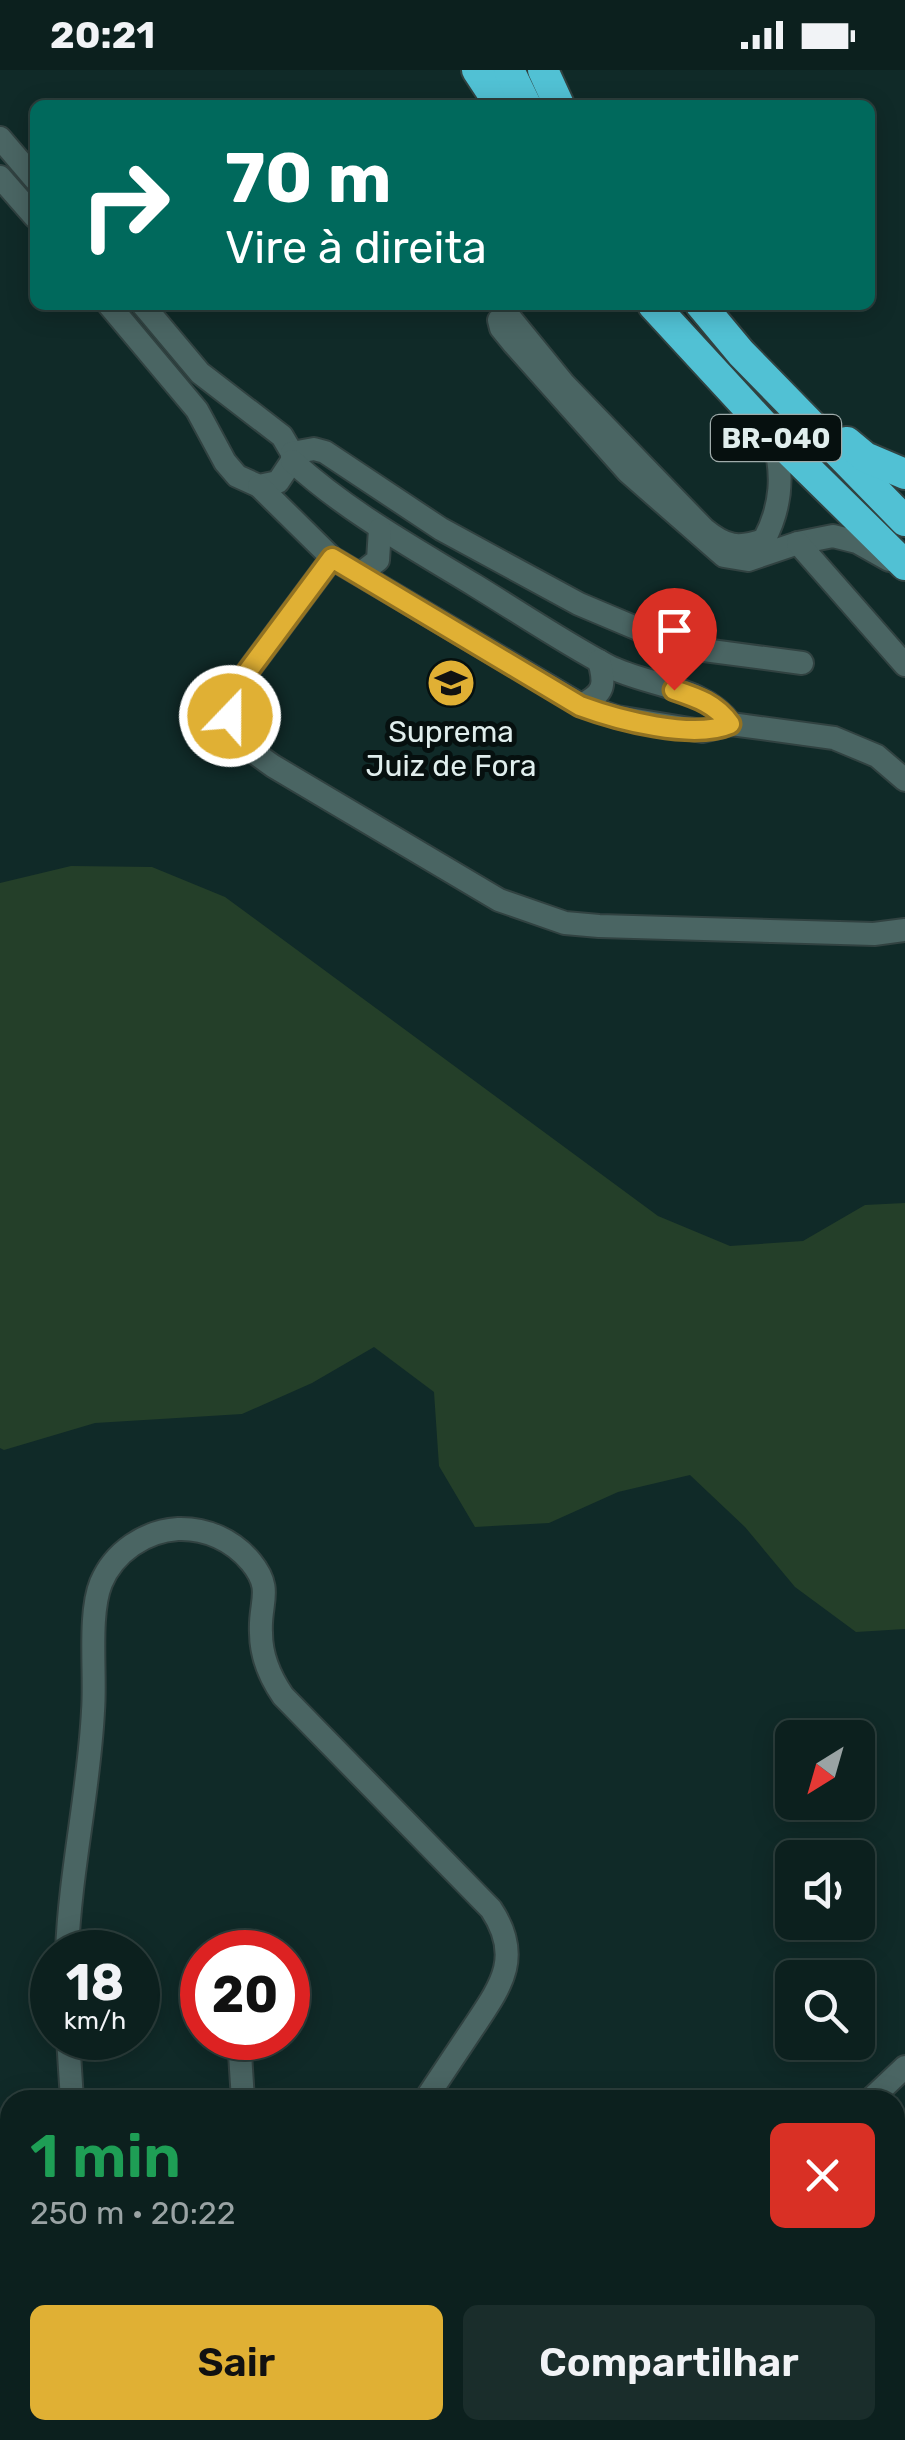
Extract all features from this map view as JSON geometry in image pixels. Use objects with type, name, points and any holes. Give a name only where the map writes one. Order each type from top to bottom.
[{"type":"highway","points":[[478,70],[497,100]]},
{"type":"highway","points":[[509,70],[524,100]]},
{"type":"highway","points":[[543,70],[558,100]]},
{"type":"highway","name":"BR-040","points":[[659,310],[772,434],[905,568]]},
{"type":"highway","name":"BR-040","points":[[705,310],[741,353],[905,522]]},
{"type":"highway","points":[[741,353],[865,457],[905,474]]},
{"type":"street","points":[[0,138],[30,173]]},
{"type":"street","points":[[0,177],[30,210]]},
{"type":"street","points":[[113,310],[198,410],[225,462],[242,480],[258,486],[332,558],[580,706],[617,718],[702,731],[730,724],[834,738],[877,756],[905,780]]},
{"type":"street","points":[[147,310],[200,372],[282,436],[292,457],[327,493],[380,530],[600,661],[707,702],[722,712],[730,724]]},
{"type":"street","points":[[779,544],[757,558],[741,560],[724,556],[702,540],[570,412],[500,328],[500,318],[510,319],[564,384],[704,530],[731,547],[844,538],[905,568]]},
{"type":"street","points":[[772,434],[781,480],[773,522],[779,544],[905,665]]},
{"type":"street","points":[[258,486],[278,482],[292,457],[314,449],[325,452],[441,530],[580,604],[681,647],[802,664]]},
{"type":"street","points":[[360,574],[378,560],[380,530]]},
{"type":"street","points":[[332,558],[231,694],[228,704],[234,728],[252,752],[273,766],[500,900],[565,922],[874,934],[905,930]]},
{"type":"street","points":[[580,706],[595,699],[602,688],[600,661]]},
{"type":"street","points":[[69,1930],[93,1714],[94,1616],[100,1586],[127,1548],[154,1534],[184,1529],[215,1535],[242,1552],[261,1577],[267,1592],[260,1622],[263,1653],[283,1696],[491,1908],[504,1934],[507,1961],[500,1986],[432,2090]]},
{"type":"street","points":[[69,2060],[71,2090]]},
{"type":"street","points":[[241,2060],[243,2090]]},
{"type":"street","points":[[880,2090],[905,2066]]},
{"type":"green space","points":[[71,866],[152,867],[225,897],[658,1216],[730,1246],[803,1241],[865,1205],[905,1203],[905,1629],[856,1632],[795,1587],[745,1527],[690,1475],[618,1492],[549,1523],[475,1527],[439,1466],[434,1392],[374,1347],[312,1383],[242,1414],[95,1423],[0,1448],[0,883]]},
{"type":"place","name":"Suprema Juiz de Fora","points":[[451,683]]},
{"type":"route","points":[[230,716],[231,694],[332,558],[580,706],[617,718],[702,731],[730,724],[722,712],[707,702],[674,690]]}]
